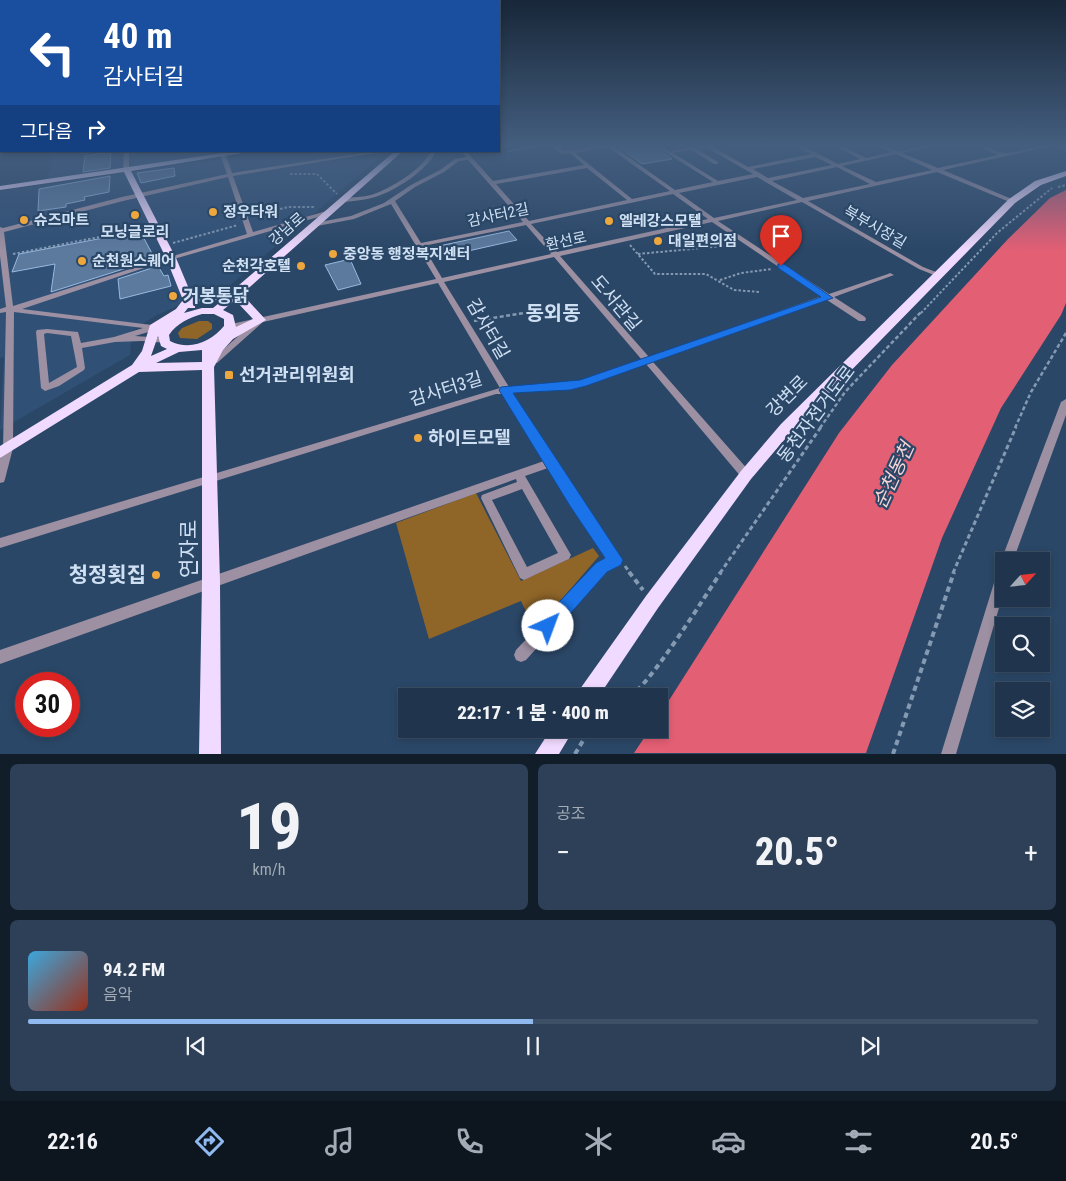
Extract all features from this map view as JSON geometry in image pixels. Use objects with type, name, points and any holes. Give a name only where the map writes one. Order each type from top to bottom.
[{"type":"main road","points":[[0,188],[52,180]]},
{"type":"main road","points":[[131,180],[170,258],[194,313]]},
{"type":"main road","name":"강남로","points":[[216,311],[367,180]]},
{"type":"main road","name":"강변로","points":[[593,688],[652,602],[746,475],[786,428],[1012,201],[1030,188],[1049,180]]},
{"type":"main road","points":[[136,368],[209,366],[216,350],[233,332],[260,320],[236,294],[189,300],[161,333]]},
{"type":"main road","points":[[4,450],[136,368],[178,348],[208,344],[225,333],[230,327],[228,317],[216,311],[194,313],[177,320],[152,340],[148,352],[136,368]]},
{"type":"main road","points":[[161,333],[170,346],[178,348]]},
{"type":"main road","name":"연자로","points":[[208,344],[211,582],[210,754]]},
{"type":"main road","points":[[546,754],[558,738]]},
{"type":"street","points":[[0,479],[4,450],[10,309],[4,289],[4,256],[0,230],[138,195],[206,180]]},
{"type":"street","points":[[232,180],[251,235]]},
{"type":"street","points":[[347,198],[377,195],[399,180]]},
{"type":"street","points":[[317,224],[357,217],[392,201],[424,180]]},
{"type":"street","name":"도서관길","points":[[489,180],[557,256],[646,362],[746,475]]},
{"type":"street","points":[[492,184],[512,180]]},
{"type":"street","points":[[606,180],[630,200]]},
{"type":"street","points":[[657,180],[746,243],[862,319]]},
{"type":"street","name":"감사터2길","points":[[420,245],[725,180]]},
{"type":"street","name":"북부시장길","points":[[768,180],[938,276]]},
{"type":"street","points":[[868,180],[876,184]]},
{"type":"street","name":"환선로","points":[[230,327],[894,180]]},
{"type":"street","points":[[960,180],[1012,201]]},
{"type":"street","name":"감사터길","points":[[392,201],[442,281],[550,463],[616,560]]},
{"type":"street","points":[[0,311],[333,210]]},
{"type":"street","name":"감사터3길","points":[[0,543],[210,477],[505,390],[570,386],[646,362],[890,276]]},
{"type":"street","points":[[10,309],[161,333]]},
{"type":"street","points":[[40,332],[75,334],[77,346],[81,368],[56,384],[45,388],[40,332]]},
{"type":"street","points":[[77,346],[161,333]]},
{"type":"street","points":[[115,339],[152,340]]},
{"type":"street","points":[[1010,552],[1066,402]]},
{"type":"street","points":[[0,459],[4,450]]},
{"type":"street","points":[[521,479],[565,555],[524,574],[486,498],[550,463]]},
{"type":"street","points":[[0,657],[211,582],[521,479]]},
{"type":"street","points":[[521,655],[602,568],[616,560]]},
{"type":"street","points":[[948,754],[995,600]]},
{"type":"path","points":[[322,180],[334,193],[347,198]]},
{"type":"path","name":"동천자전거도로","points":[[640,688],[845,392],[997,233],[1053,188],[1066,185]]},
{"type":"path","points":[[164,246],[288,207],[333,210]]},
{"type":"path","points":[[4,256],[154,227]]},
{"type":"path","points":[[625,241],[656,274],[702,273],[720,280],[734,290],[760,292]]},
{"type":"path","points":[[638,254],[713,248],[746,243]]},
{"type":"path","points":[[720,280],[781,266]]},
{"type":"path","points":[[465,322],[530,312]]},
{"type":"path","points":[[893,754],[958,559],[1031,392],[1066,333]]},
{"type":"path","points":[[616,560],[623,564],[652,602]]},
{"type":"path","points":[[575,754],[585,738]]},
{"type":"shaded area","points":[[74,180],[353,180],[221,293],[178,306],[155,316],[132,331],[130,355],[0,430],[4,357],[0,358],[0,191]]},
{"type":"shaded area","points":[[199,321],[208,321],[212,324],[212,329],[197,339],[180,338],[178,333],[182,328]]},
{"type":"shaded area","points":[[476,493],[521,581],[593,548],[599,556],[535,630],[521,601],[429,639],[396,523]]},
{"type":"water","name":"순천동천","points":[[1066,190],[1066,303],[1061,315],[1001,408],[942,538],[866,753],[634,753],[644,738],[668,738],[668,702],[839,433],[892,365],[1008,239],[1050,198]]},
{"type":"building","points":[[87,180],[110,180],[109,192],[84,197],[85,200],[66,204],[66,207],[38,211],[39,189]]},
{"type":"building","points":[[140,180],[155,180],[141,183]]},
{"type":"building","name":"순천원스퀘어","points":[[140,231],[155,259],[51,292],[55,264],[12,272],[19,254]]},
{"type":"building","points":[[509,231],[517,240],[446,256],[439,246]]},
{"type":"building","points":[[350,259],[361,284],[338,290],[325,265]]},
{"type":"building","points":[[158,266],[164,276],[168,275],[171,286],[120,299],[118,279]]},
{"type":"place","name":"정우타워","points":[[213,212]]},
{"type":"place","name":"모닝글로리","points":[[135,215]]},
{"type":"place","name":"슈즈마트","points":[[24,220]]},
{"type":"place","name":"엘레강스모텔","points":[[609,221]]},
{"type":"place","name":"대일편의점","points":[[658,241]]},
{"type":"place","name":"중앙동 행정복지센터","points":[[333,254]]},
{"type":"place","name":"순천원스퀘어","points":[[82,261]]},
{"type":"place","name":"순천각호텔","points":[[301,266]]},
{"type":"place","name":"거봉통닭","points":[[173,296]]},
{"type":"place","name":"선거관리위원회","points":[[229,375]]},
{"type":"place","name":"하이트모텔","points":[[418,438]]},
{"type":"place","name":"청정횟집","points":[[156,575]]},
{"type":"district","name":"동외동","points":[[553,313]]},
{"type":"route","points":[[548,626],[602,568],[616,560],[575,502],[505,390],[582,384],[828,298],[781,266]]}]
